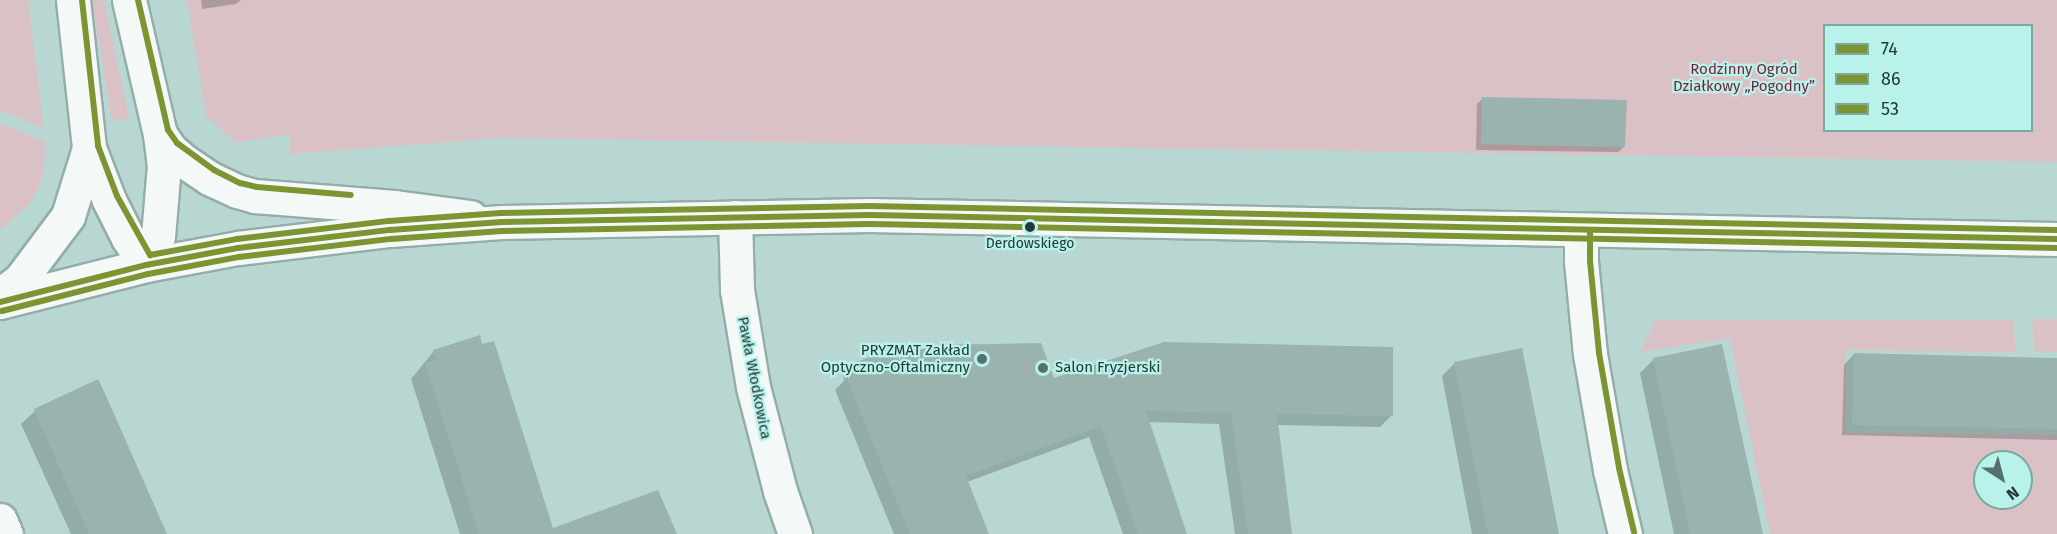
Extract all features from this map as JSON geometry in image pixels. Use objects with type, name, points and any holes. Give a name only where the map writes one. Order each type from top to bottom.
[{"type":"street","points":[[74,0],[89,148],[109,200],[128,238],[146,265]]},
{"type":"street","points":[[129,0],[160,134],[164,165],[158,236],[146,265]]},
{"type":"street","points":[[160,134],[170,149],[209,178],[246,194],[394,207],[502,222]]},
{"type":"street","points":[[0,296],[20,280],[68,216],[89,148]]},
{"type":"street","points":[[0,302],[146,265],[238,248],[390,230],[502,222],[869,215],[1581,232],[2057,239]]},
{"type":"street","name":"Pawła Włodkowica","points":[[735,218],[737,290],[753,387],[780,491],[795,534]]},
{"type":"street","points":[[1581,232],[1581,261],[1590,354],[1625,534]]},
{"type":"street","points":[[0,520],[6,534]]},
{"type":"green space","points":[[0,0],[28,0],[44,128],[0,110]]},
{"type":"green space","points":[[92,0],[104,0],[129,118],[112,121]]},
{"type":"green space","name":"Rodzinny Ogród Działkowy „Pogodny”","points":[[187,0],[2057,0],[2057,162],[501,138],[290,154],[290,134],[236,143],[206,116]]},
{"type":"green space","points":[[0,123],[45,142],[44,170],[39,187],[30,202],[0,231]]},
{"type":"green space","points":[[2032,319],[2057,319],[2057,352],[2035,352]]},
{"type":"green space","points":[[1655,320],[2013,320],[2016,352],[1846,350],[1846,433],[2057,435],[2057,534],[1770,534],[1730,338],[1640,352]]},
{"type":"building","points":[[1482,97],[1627,100],[1625,147],[1481,144]]},
{"type":"building","points":[[480,335],[482,344],[494,341],[553,528],[658,490],[677,534],[479,534],[425,363],[436,359],[433,350]]},
{"type":"building","points":[[1164,342],[1393,347],[1393,416],[1277,414],[1292,534],[1248,534],[1231,413],[1146,411],[1187,534],[1138,534],[1101,426],[966,476],[989,534],[910,534],[846,377],[857,373],[854,363],[902,344],[905,355],[933,345],[1041,343],[1054,378]]},
{"type":"building","points":[[1722,344],[1763,534],[1690,534],[1653,358]]},
{"type":"building","points":[[1522,348],[1559,534],[1488,534],[1454,362]]},
{"type":"building","points":[[1854,353],[2057,358],[2057,429],[1852,425]]},
{"type":"building","points":[[98,379],[167,534],[89,534],[34,409]]},
{"type":"transit line","name":"53","points":[[82,0],[98,146],[117,196],[150,255],[237,239],[389,221],[501,213],[869,206],[2057,230]]},
{"type":"transit line","name":"53","points":[[138,0],[168,130],[177,143],[214,170],[240,183],[257,187],[351,195]]},
{"type":"transit line","name":"74","points":[[0,302],[146,265],[238,248],[390,230],[502,222],[869,215],[2057,239]]},
{"type":"transit line","name":"86","points":[[2,311],[148,274],[239,257],[391,239],[502,231],[869,224],[2057,248]]},
{"type":"transit line","name":"53","points":[[1590,232],[1590,261],[1599,353],[1619,468],[1634,532]]},
{"type":"place","name":"Derdowskiego","points":[[1030,227]]},
{"type":"place","name":"PRYZMAT Zakład Optyczno-Oftalmiczny","points":[[982,359]]},
{"type":"place","name":"Salon Fryzjerski","points":[[1043,368]]}]
